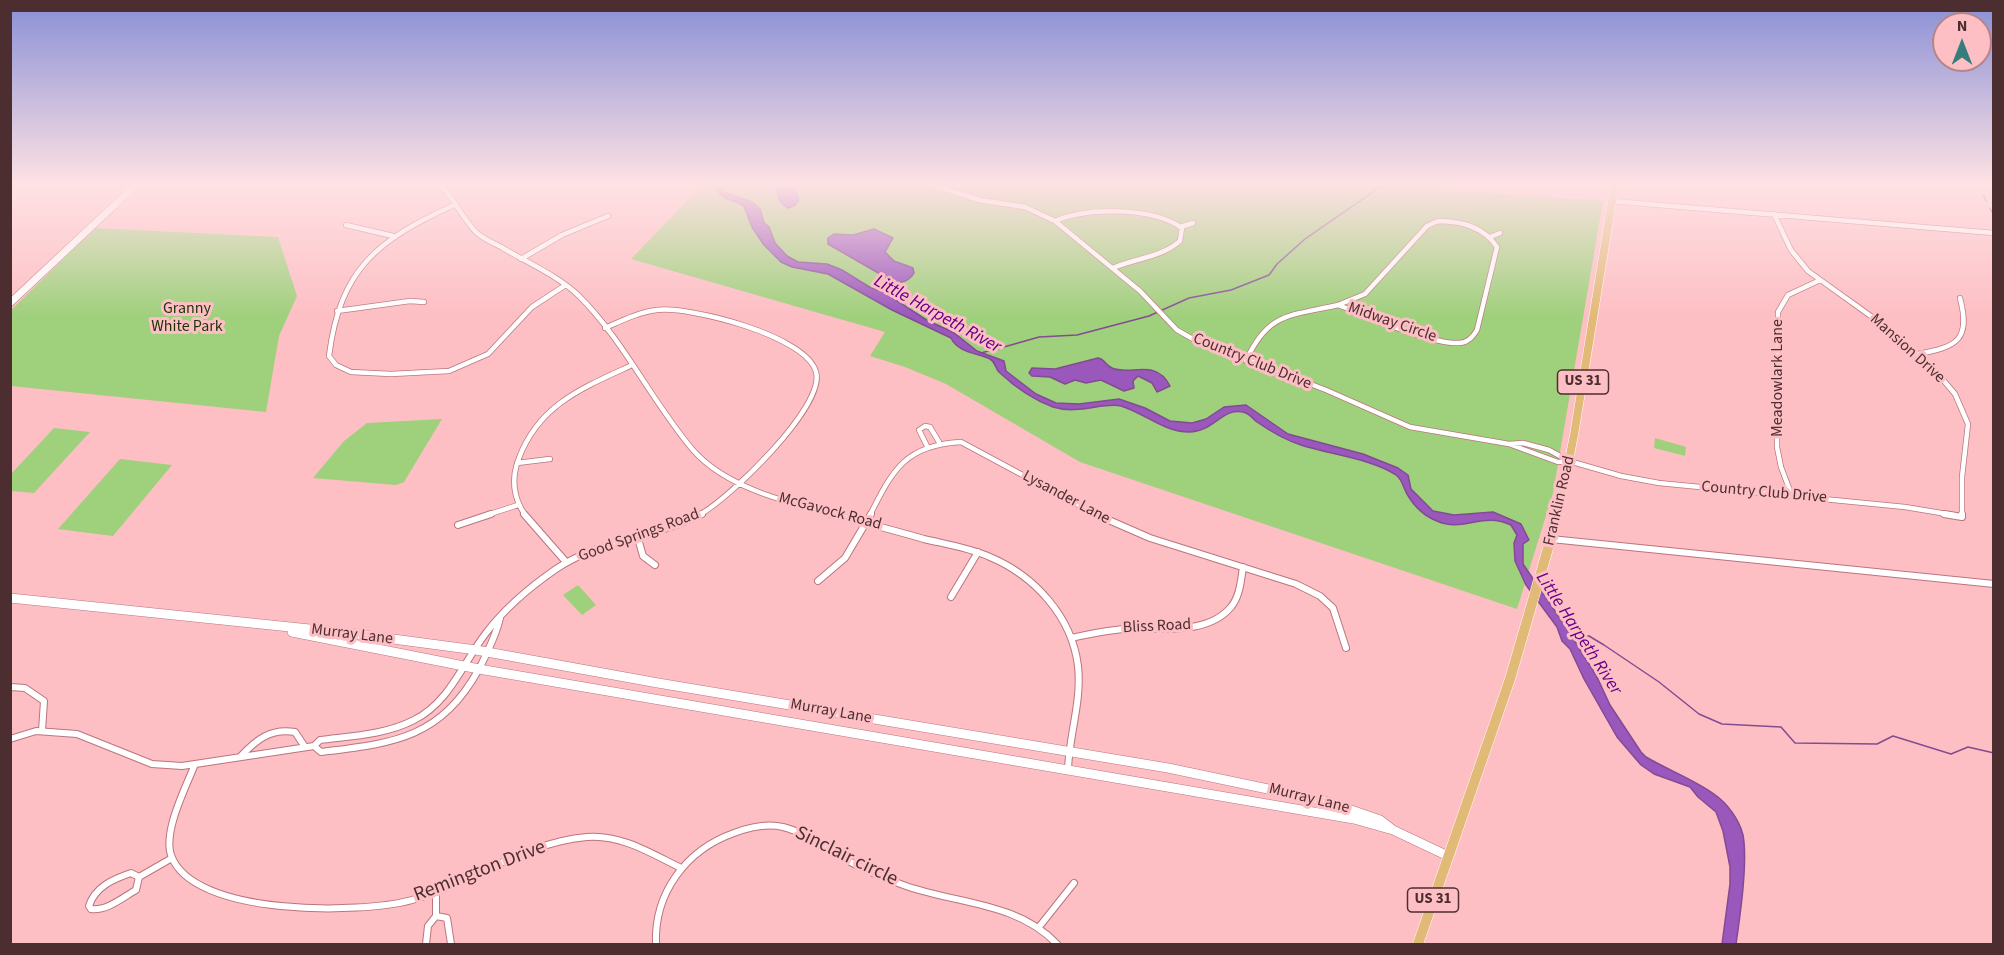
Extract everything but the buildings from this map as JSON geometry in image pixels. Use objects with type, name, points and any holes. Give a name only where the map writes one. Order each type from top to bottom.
[{"type":"main road","points":[[10,303],[90,228]]},
{"type":"main road","name":"Franklin Road","points":[[1418,945],[1529,616],[1545,562],[1569,461],[1607,228]]},
{"type":"main road","name":"Murray Lane","points":[[10,597],[261,626],[348,633],[476,650],[1168,768],[1325,801],[1380,820],[1393,831]]},
{"type":"main road","name":"Murray Lane","points":[[261,626],[465,667],[1354,819],[1393,831],[1448,856]]},
{"type":"street","points":[[357,228],[393,236]]},
{"type":"street","points":[[406,228],[393,236],[345,286],[330,337],[329,356],[342,369],[351,372],[391,374],[448,371],[469,364],[488,354],[532,307],[564,286]]},
{"type":"street","name":"McGavock Road","points":[[473,228],[478,234],[556,279],[578,296],[605,328],[630,366],[694,451],[725,475],[775,499],[978,552],[1015,568],[1045,593],[1061,614],[1071,638],[1079,688],[1068,751],[1068,770]]},
{"type":"street","points":[[521,259],[562,235],[580,228]]},
{"type":"street","name":"Country Club Drive","points":[[1064,228],[1113,268],[1181,333],[1246,361],[1326,390],[1410,427],[1509,444],[1520,443],[1560,454],[1569,461],[1648,481],[1905,507],[1961,517]]},
{"type":"street","points":[[1113,268],[1127,261],[1149,258],[1165,252],[1182,238],[1181,228]]},
{"type":"street","name":"Midway Circle","points":[[1246,361],[1258,334],[1272,322],[1288,316],[1338,305],[1365,294],[1428,228]]},
{"type":"street","name":"Midway Circle","points":[[1338,305],[1436,339],[1454,343],[1466,341],[1477,330],[1497,254],[1496,245],[1490,237],[1470,228]]},
{"type":"street","name":"Mansion Drive","points":[[1781,228],[1796,256],[1818,280],[1879,321],[1918,354],[1955,394],[1967,420],[1968,431],[1962,477],[1964,511],[1961,517]]},
{"type":"street","points":[[1940,228],[1994,232]]},
{"type":"street","points":[[1490,237],[1500,233]]},
{"type":"street","name":"Meadowlark Lane","points":[[1792,496],[1781,467],[1778,447],[1778,312],[1780,305],[1791,292],[1818,280]]},
{"type":"street","points":[[1918,354],[1945,349],[1963,336],[1966,324],[1960,298]]},
{"type":"street","points":[[337,311],[410,301],[424,302]]},
{"type":"street","name":"Good Springs Road","points":[[500,618],[479,669],[465,692],[438,722],[413,736],[395,741],[321,752],[314,746],[320,740],[391,729],[423,715],[451,688],[493,623],[514,602],[566,562],[593,549],[677,524],[710,509],[740,482],[783,437],[807,406],[817,384],[813,362],[792,344],[694,312],[657,310],[605,328]]},
{"type":"street","points":[[566,562],[518,505],[513,475],[523,442],[546,412],[574,393],[630,366]]},
{"type":"street","points":[[927,446],[919,430],[925,426],[930,427],[939,442]]},
{"type":"street","name":"Lysander Lane","points":[[818,581],[838,567],[848,555],[894,472],[909,457],[939,442],[961,442],[1104,519],[1150,538],[1296,584],[1320,596],[1333,608],[1346,648]]},
{"type":"street","points":[[517,463],[550,459]]},
{"type":"street","points":[[458,525],[518,505]]},
{"type":"street","points":[[637,535],[643,556],[655,565]]},
{"type":"street","points":[[1551,539],[1994,584]]},
{"type":"street","points":[[951,597],[978,552]]},
{"type":"street","name":"Bliss Road","points":[[1071,638],[1113,629],[1197,626],[1212,622],[1230,608],[1239,592],[1243,567]]},
{"type":"street","points":[[10,687],[25,688],[44,701],[42,731]]},
{"type":"street","points":[[10,739],[42,731],[77,734],[152,764],[195,764],[314,746]]},
{"type":"street","points":[[240,757],[260,737],[274,731],[295,732],[305,747]]},
{"type":"street","points":[[139,877],[131,873],[123,875],[98,889],[92,896],[89,906],[91,909],[99,910],[107,907],[136,890],[139,877],[172,858],[170,854],[176,817],[195,764]]},
{"type":"street","name":"Sinclair circle","points":[[656,945],[655,930],[659,909],[681,868],[708,843],[745,827],[777,825],[803,834],[857,865],[913,889],[1023,916],[1050,934],[1057,945]]},
{"type":"street","name":"Remington Drive","points":[[172,858],[177,870],[191,882],[219,894],[305,908],[369,908],[436,892],[557,843],[589,837],[626,842],[681,868]]},
{"type":"street","points":[[1039,927],[1074,883]]},
{"type":"street","points":[[426,945],[428,926],[436,916],[436,892]]},
{"type":"street","points":[[436,916],[447,918],[451,945]]},
{"type":"green space","name":"Granny White Park","points":[[95,228],[278,237],[297,296],[279,336],[266,412],[11,386],[11,310]]},
{"type":"green space","points":[[661,228],[1598,228],[1553,493],[1517,609],[1080,462],[946,384],[870,356],[885,332],[631,259]]},
{"type":"green space","points":[[442,419],[404,482],[396,485],[313,478],[344,441],[367,423]]},
{"type":"green space","points":[[54,428],[90,432],[34,493],[11,491],[11,474]]},
{"type":"green space","points":[[1655,438],[1686,447],[1685,456],[1654,448]]},
{"type":"green space","points":[[120,459],[172,465],[113,536],[58,529]]},
{"type":"green space","points":[[578,585],[596,605],[582,615],[563,595]]},
{"type":"shaded area","points":[[752,228],[769,228],[775,243],[787,256],[798,262],[827,264],[842,270],[871,288],[882,291],[928,321],[953,332],[977,351],[1004,361],[1006,371],[1036,394],[1056,403],[1079,404],[1119,399],[1145,408],[1170,421],[1192,423],[1206,419],[1224,407],[1246,405],[1288,434],[1363,454],[1398,468],[1408,475],[1411,489],[1433,511],[1454,515],[1493,512],[1521,524],[1529,540],[1523,544],[1523,564],[1568,630],[1597,677],[1610,705],[1641,752],[1646,757],[1714,794],[1728,807],[1739,823],[1743,835],[1745,859],[1736,944],[1722,944],[1730,867],[1723,831],[1716,812],[1690,787],[1654,774],[1641,765],[1617,737],[1570,649],[1562,641],[1557,627],[1526,585],[1515,561],[1514,543],[1517,535],[1511,525],[1491,520],[1456,525],[1437,521],[1416,506],[1400,479],[1386,469],[1295,443],[1267,429],[1246,413],[1225,415],[1206,428],[1189,432],[1163,426],[1121,406],[1072,410],[1053,407],[1032,397],[1012,383],[998,371],[990,359],[963,350],[951,338],[892,310],[828,274],[792,267],[781,262],[764,245]]},
{"type":"shaded area","points":[[874,229],[893,238],[885,252],[894,261],[913,268],[914,273],[908,279],[903,282],[894,282],[828,244],[828,238],[834,234],[853,235]]},
{"type":"shaded area","points":[[1098,358],[1110,367],[1119,370],[1158,372],[1170,386],[1157,392],[1152,383],[1138,376],[1133,381],[1134,388],[1124,391],[1101,380],[1086,383],[1075,380],[1065,384],[1050,377],[1032,376],[1029,373],[1032,368],[1055,369]]},
{"type":"waterway","name":"Little Harpeth River","points":[[997,349],[1039,337],[1077,335],[1149,316],[1189,298],[1231,290],[1269,275],[1277,264],[1322,228]]},
{"type":"waterway","name":"Little Harpeth River","points":[[981,353],[992,350]]},
{"type":"waterway","name":"Little Harpeth River","points":[[1571,635],[1589,636],[1659,682],[1699,714],[1722,724],[1781,727],[1795,743],[1877,744],[1893,736],[1951,754],[1968,747],[1994,753]]}]
